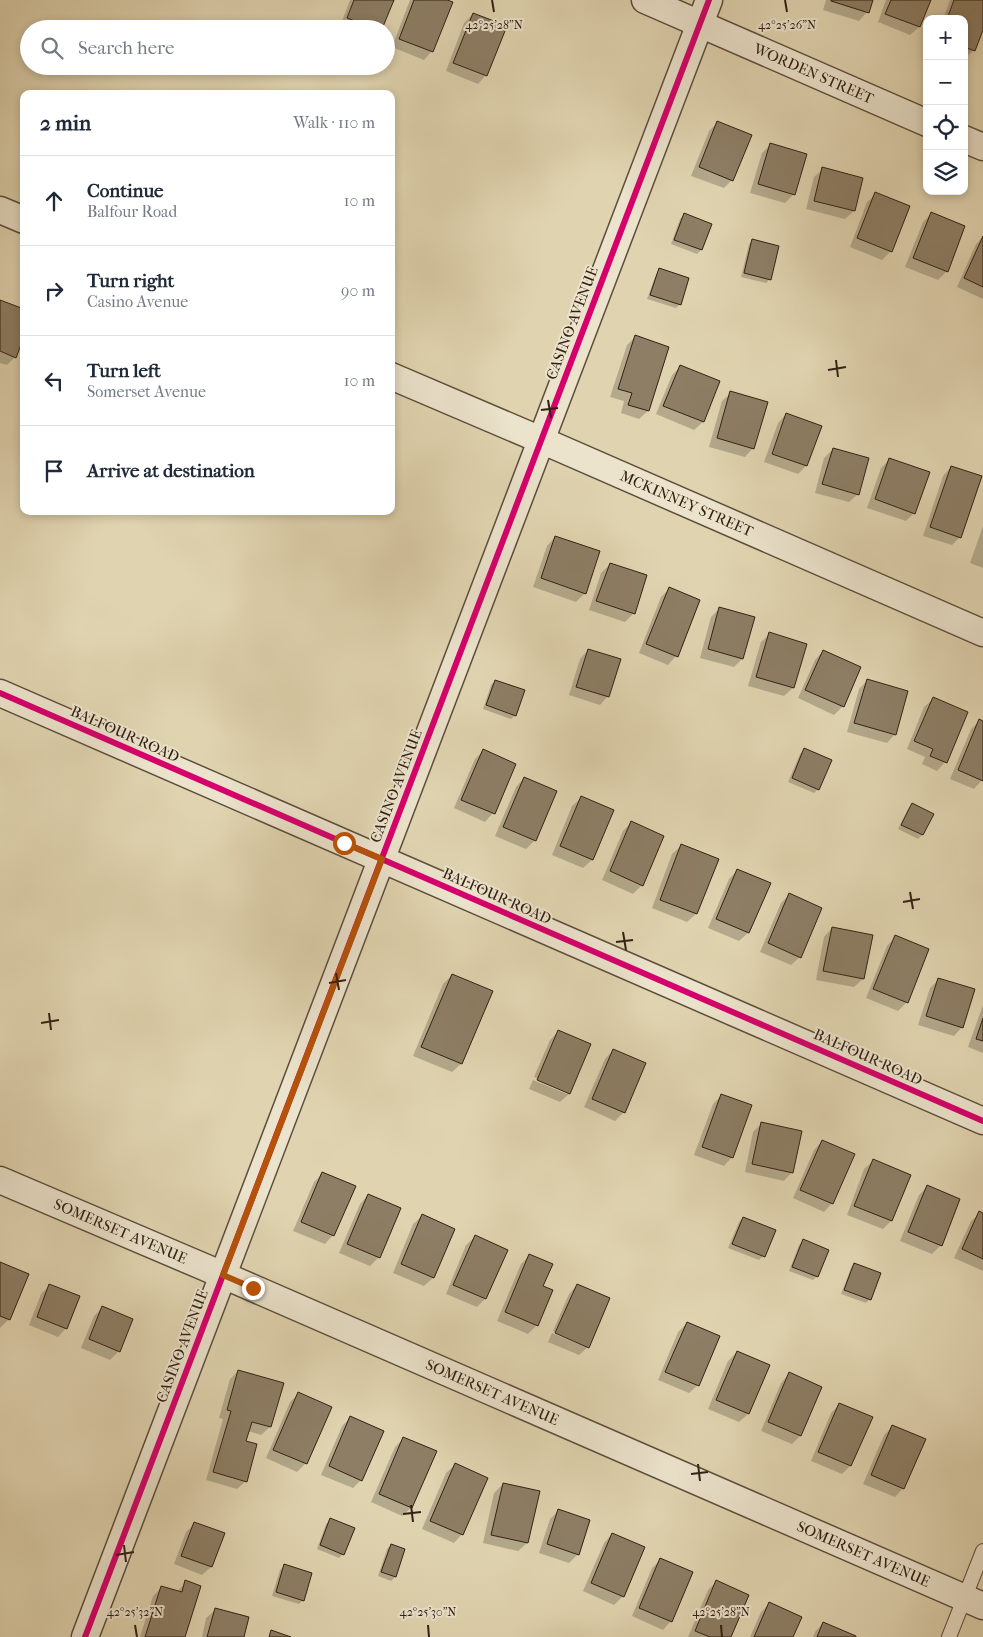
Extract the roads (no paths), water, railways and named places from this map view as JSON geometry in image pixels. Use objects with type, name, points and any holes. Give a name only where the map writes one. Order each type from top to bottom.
[{"type":"street","name":"WORDEN STREET","points":[[645,0],[923,121]]},
{"type":"street","name":"CASINO AVENUE","points":[[85,1637],[710,0]]},
{"type":"street","points":[[968,141],[983,148]]},
{"type":"street","points":[[0,210],[20,218]]},
{"type":"street","name":"MCKINNEY STREET","points":[[395,378],[983,633]]},
{"type":"street","name":"BALFOUR ROAD","points":[[0,693],[983,1121]]},
{"type":"street","name":"SOMERSET AVENUE","points":[[0,1180],[974,1602]]},
{"type":"lane","points":[[949,1637],[974,1602],[983,1551]]}]
